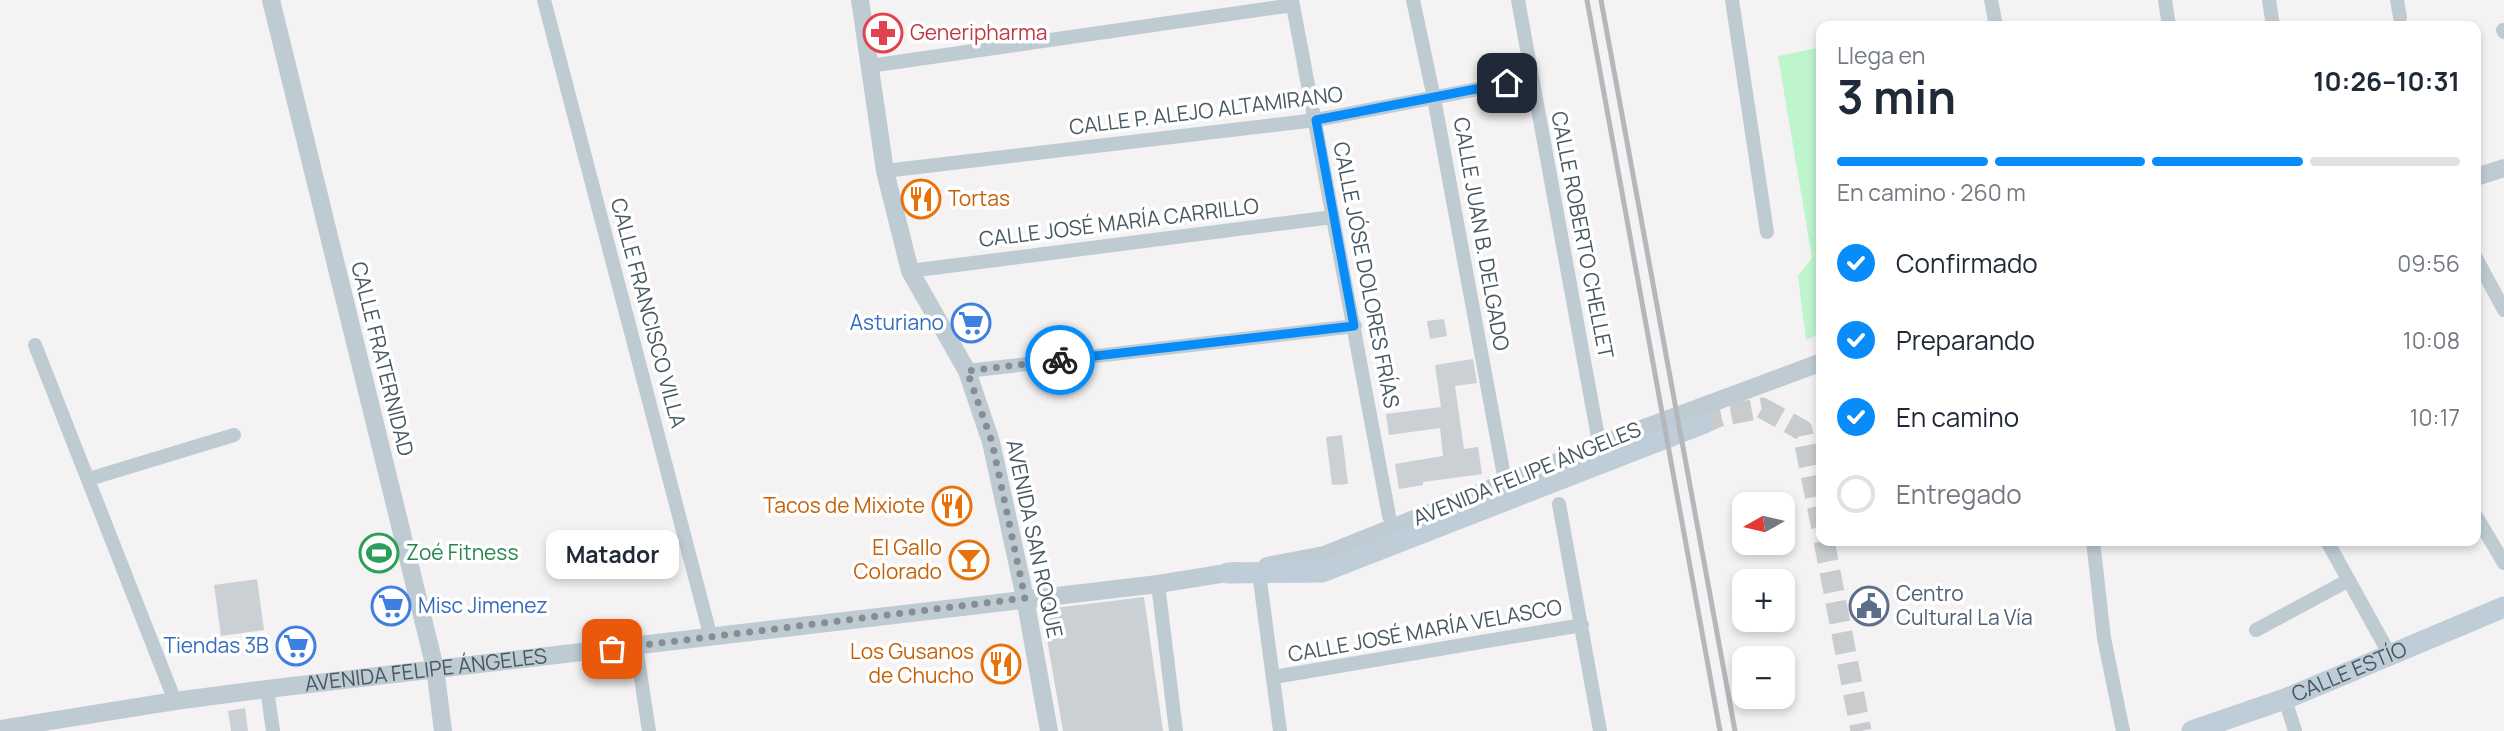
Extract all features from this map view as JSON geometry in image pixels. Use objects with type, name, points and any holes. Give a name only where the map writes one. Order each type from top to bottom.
[{"type":"main road","name":"AVENIDA FELIPE ÁNGELES","points":[[1228,573],[1322,572],[1702,424]]},
{"type":"main road","name":"CALLE ESTÍO","points":[[2192,731],[2285,699],[2504,607]]},
{"type":"street","name":"CALLE FRATERNIDAD","points":[[271,0],[435,668],[443,731]]},
{"type":"street","name":"CALLE FRANCISCO VILLA","points":[[544,0],[711,638]]},
{"type":"street","name":"AVENIDA SAN ROQUE","points":[[860,0],[884,171],[910,271],[967,371],[992,442],[1025,598],[1049,731]]},
{"type":"street","name":"CALLE JUAN B. DELGADO","points":[[1413,0],[1434,98],[1504,476]]},
{"type":"street","name":"CALLE ROBERTO CHELLET","points":[[1518,0],[1598,437]]},
{"type":"street","points":[[1732,0],[1767,232]]},
{"type":"street","points":[[1991,0],[1995,21]]},
{"type":"street","points":[[2165,0],[2168,21]]},
{"type":"street","points":[[2269,0],[2272,21]]},
{"type":"street","points":[[2397,0],[2400,17]]},
{"type":"street","points":[[869,66],[1293,3]]},
{"type":"street","name":"CALLE JÓSE DOLORES FRÍAS","points":[[1293,3],[1389,516]]},
{"type":"street","name":"CALLE P. ALEJO ALTAMIRANO","points":[[884,171],[1316,120],[1531,79]]},
{"type":"street","points":[[2481,175],[2504,168]]},
{"type":"street","name":"CALLE JOSÉ MARÍA CARRILLO","points":[[910,271],[1333,217]]},
{"type":"street","points":[[2481,267],[2504,310]]},
{"type":"street","points":[[967,371],[1354,326]]},
{"type":"street","points":[[35,345],[175,701]]},
{"type":"street","name":"AVENIDA FELIPE ÁNGELES","points":[[0,729],[267,689],[1158,584],[1324,555],[1637,430],[1816,364]]},
{"type":"street","points":[[89,479],[234,435]]},
{"type":"street","points":[[1559,504],[1600,731]]},
{"type":"street","points":[[2481,524],[2504,563]]},
{"type":"street","points":[[2093,546],[2104,638],[2123,731]]},
{"type":"street","points":[[2330,546],[2390,655]]},
{"type":"street","points":[[1259,573],[1280,731]]},
{"type":"street","points":[[2256,630],[2349,580]]},
{"type":"street","points":[[1158,584],[1176,731]]},
{"type":"street","name":"CALLE JOSÉ MARÍA VELASCO","points":[[1274,677],[1582,625]]},
{"type":"street","points":[[636,646],[649,731]]},
{"type":"street","points":[[267,689],[273,731]]},
{"type":"street","points":[[2285,699],[2295,731]]},
{"type":"green space","points":[[1816,48],[1816,336],[1806,340],[1798,276],[1812,258],[1778,56]]},
{"type":"building","points":[[1444,319],[1447,336],[1430,339],[1427,321]]},
{"type":"building","points":[[1473,359],[1477,383],[1455,386],[1464,449],[1478,447],[1482,474],[1423,482],[1423,485],[1399,489],[1395,464],[1443,456],[1440,428],[1389,435],[1386,414],[1441,407],[1435,365]]},
{"type":"building","points":[[1342,435],[1348,484],[1332,485],[1326,437]]},
{"type":"building","points":[[257,579],[264,630],[221,636],[214,585]]},
{"type":"building","points":[[1144,597],[1163,731],[1063,731],[1044,622],[1055,608]]},
{"type":"building","points":[[245,708],[248,731],[231,731],[228,711]]},
{"type":"tunnel","points":[[1702,424],[1720,416],[1762,408],[1802,430],[1816,499]]},
{"type":"tunnel","points":[[1825,546],[1861,731]]},
{"type":"railway","points":[[1587,0],[1720,731]]},
{"type":"railway","points":[[1601,0],[1735,731]]},
{"type":"way so far","points":[[612,649],[1025,598],[992,442],[967,371],[1060,360]]},
{"type":"place","name":"Generipharma","points":[[883,33]]},
{"type":"place","name":"Tortas","points":[[921,199]]},
{"type":"place","name":"Asturiano","points":[[971,323]]},
{"type":"place","name":"Tacos de Mixiote","points":[[952,506]]},
{"type":"place","name":"Zoé Fitness","points":[[379,553]]},
{"type":"place","name":"El Gallo Colorado","points":[[969,560]]},
{"type":"place","name":"Misc Jimenez","points":[[391,606]]},
{"type":"place","name":"Centro Cultural La Vía","points":[[1869,606]]},
{"type":"place","name":"Tiendas 3B","points":[[296,646]]},
{"type":"place","name":"Matador","points":[[612,649]]},
{"type":"place","name":"Los Gusanos de Chucho","points":[[1001,664]]},
{"type":"route","points":[[1060,360],[1354,326],[1316,120],[1507,83]]}]
